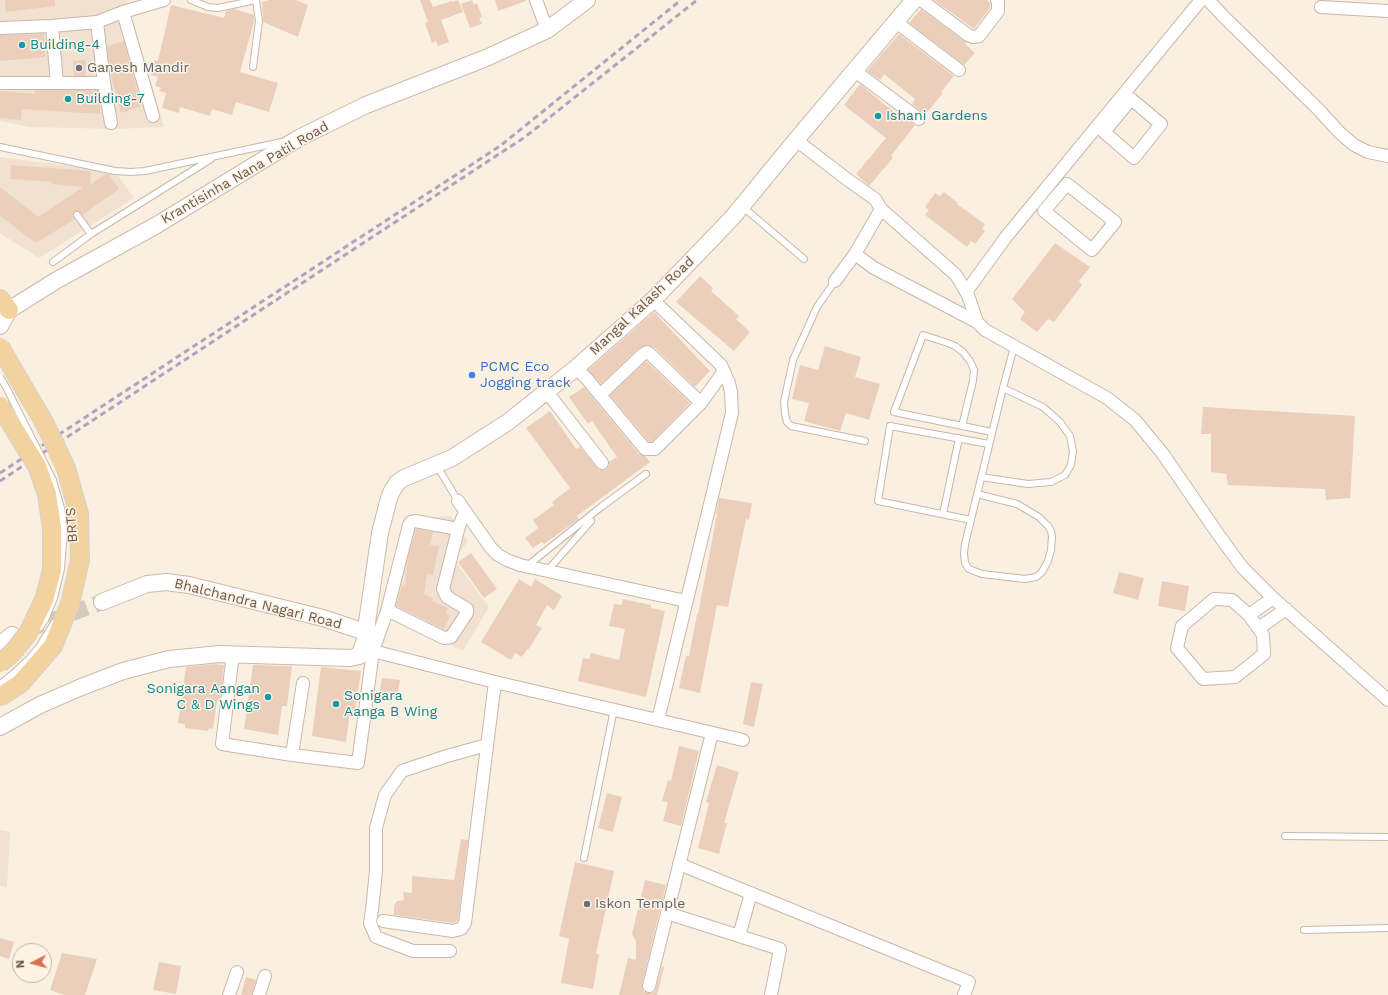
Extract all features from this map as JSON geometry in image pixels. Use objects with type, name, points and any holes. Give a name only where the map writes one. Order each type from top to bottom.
[{"type":"main road","points":[[0,347],[45,424],[66,468],[79,514],[80,560],[70,604],[53,646],[21,683],[0,697]]},
{"type":"main road","points":[[0,406],[37,466],[47,494],[52,536],[52,570],[44,600],[28,633],[4,664]]},
{"type":"street","points":[[0,28],[52,26],[97,22],[123,12],[164,0]]},
{"type":"street","points":[[536,0],[547,30]]},
{"type":"street","name":"Krantisinha Nana Patil Road","points":[[5,305],[57,280],[155,226],[299,138],[366,105],[486,58],[547,30],[587,0]]},
{"type":"street","name":"Mangal Kalash Road","points":[[368,649],[367,622],[380,533],[392,491],[397,484],[404,478],[437,466],[491,434],[547,392],[654,300],[742,206],[914,0]]},
{"type":"street","points":[[921,0],[968,35],[973,37],[979,36],[998,11],[997,0]]},
{"type":"street","points":[[966,292],[1006,237],[1036,200],[1102,127],[1201,0]]},
{"type":"street","points":[[1208,0],[1224,18],[1318,109],[1340,133],[1354,145],[1368,152],[1388,156]]},
{"type":"street","points":[[1321,7],[1388,11]]},
{"type":"street","points":[[123,12],[153,116]]},
{"type":"street","points":[[97,22],[104,83],[111,123]]},
{"type":"street","points":[[896,22],[959,70]]},
{"type":"street","points":[[52,26],[57,83]]},
{"type":"street","points":[[855,71],[919,119]]},
{"type":"street","points":[[0,83],[104,83]]},
{"type":"street","points":[[1102,127],[1104,132],[1134,158],[1162,124],[1131,99],[1125,99]]},
{"type":"street","points":[[796,140],[874,199],[881,209],[956,275],[966,292],[977,322]]},
{"type":"street","points":[[1036,200],[1046,209],[1044,211],[1092,250],[1115,222],[1067,184],[1046,209]]},
{"type":"street","points":[[835,281],[855,254],[881,209]]},
{"type":"street","points":[[855,254],[874,268],[977,322],[994,335],[1107,398],[1135,420],[1163,454],[1242,567],[1273,598],[1388,700]]},
{"type":"street","points":[[654,300],[721,365],[731,392],[732,413],[658,720]]},
{"type":"street","points":[[0,326],[5,305]]},
{"type":"street","points":[[600,395],[643,354],[647,352],[701,404]]},
{"type":"street","points":[[576,368],[645,449],[649,450],[655,450],[701,404],[724,371]]},
{"type":"street","points":[[547,392],[602,463]]},
{"type":"street","points":[[458,501],[491,548],[498,555],[507,560],[547,571],[686,601]]},
{"type":"street","points":[[387,611],[389,610],[444,638],[451,638],[468,614],[467,609],[447,597],[443,589],[458,529],[465,512]]},
{"type":"street","points":[[233,654],[222,744],[292,755],[358,763],[368,649],[387,611],[409,525],[411,522],[415,521],[458,529]]},
{"type":"street","name":"Bhalchandra Nagari Road","points":[[102,602],[147,584],[166,582],[189,585],[323,618],[351,626],[368,633]]},
{"type":"street","points":[[1249,615],[1273,598]]},
{"type":"street","points":[[1214,599],[1232,600],[1249,615],[1263,635],[1264,654],[1235,677],[1203,680],[1177,648],[1182,626],[1214,599]]},
{"type":"street","points":[[1259,628],[1286,609]]},
{"type":"street","points":[[0,645],[12,635]]},
{"type":"street","points":[[0,727],[40,705],[124,671],[169,659],[220,654],[350,658],[359,656],[368,649]]},
{"type":"street","points":[[368,649],[495,682],[743,740]]},
{"type":"street","points":[[383,921],[454,931],[462,929],[465,923],[495,682]]},
{"type":"street","points":[[292,755],[303,683]]},
{"type":"street","points":[[649,986],[712,733]]},
{"type":"street","points":[[450,951],[413,951],[376,937],[370,923],[376,871],[376,828],[385,795],[402,771],[487,745]]},
{"type":"street","points":[[679,864],[969,982],[964,995]]},
{"type":"street","points":[[739,936],[751,893]]},
{"type":"street","points":[[667,913],[780,949],[772,995]]},
{"type":"street","points":[[229,995],[237,972]]},
{"type":"street","points":[[259,995],[265,976]]},
{"type":"lane","points":[[191,0],[208,7],[218,8],[256,0],[259,21],[253,67]]},
{"type":"lane","points":[[0,148],[115,172],[131,172],[145,171],[299,138]]},
{"type":"lane","points":[[53,262],[91,234],[216,156]]},
{"type":"lane","points":[[742,206],[804,259]]},
{"type":"lane","points":[[77,215],[91,234]]},
{"type":"lane","points":[[835,281],[817,307],[793,360],[784,402],[785,414],[787,422],[791,426],[865,441]]},
{"type":"lane","points":[[962,426],[974,370],[970,361],[963,352],[955,346],[923,335],[894,412],[962,426],[992,432]]},
{"type":"lane","points":[[978,494],[1017,504],[1039,517],[1048,526],[1052,536],[1051,550],[1048,561],[1042,572],[1036,577],[1025,579],[982,574],[969,569],[965,563],[964,554],[992,432],[1014,346]]},
{"type":"lane","points":[[0,360],[10,374],[34,419]]},
{"type":"lane","name":"BRTS","points":[[0,377],[6,385],[54,480],[64,528],[61,569],[54,598],[45,620],[36,633],[4,664]]},
{"type":"lane","points":[[981,478],[1039,484],[1051,482],[1065,475],[1071,465],[1073,451],[1070,436],[1060,422],[1043,407],[1003,388]]},
{"type":"lane","points":[[971,520],[878,501],[890,426],[990,444]]},
{"type":"lane","points":[[943,514],[960,438]]},
{"type":"lane","name":"BRTS","points":[[45,439],[70,497],[74,519],[73,558]]},
{"type":"lane","points":[[437,466],[458,501]]},
{"type":"lane","points":[[527,566],[601,507],[646,474]]},
{"type":"lane","points":[[547,571],[591,521]]},
{"type":"lane","points":[[64,599],[72,565]]},
{"type":"lane","points":[[0,684],[29,659],[39,647],[56,619]]},
{"type":"lane","points":[[584,858],[614,709]]},
{"type":"lane","points":[[1285,836],[1388,837]]},
{"type":"lane","points":[[1304,930],[1388,928]]},
{"type":"shaded area","points":[[0,0],[127,0],[164,127],[114,129],[30,127],[0,121]]},
{"type":"shaded area","points":[[0,157],[107,171],[119,177],[134,198],[39,258],[0,233]]},
{"type":"shaded area","points":[[451,516],[468,541],[454,560],[489,607],[463,651],[380,611],[404,519]]},
{"type":"shaded area","points":[[0,830],[10,832],[7,887],[0,886]]},
{"type":"building","points":[[5,0],[55,0],[55,6],[6,12]]},
{"type":"building","points":[[269,0],[296,0],[308,5],[298,37],[263,22],[262,2]]},
{"type":"building","points":[[420,0],[430,0],[433,7],[458,0],[463,12],[441,20],[449,42],[438,46],[436,41],[432,43],[425,23],[428,22]]},
{"type":"building","points":[[472,0],[474,5],[477,3],[482,17],[479,18],[482,24],[470,28],[461,4]]},
{"type":"building","points":[[495,0],[525,0],[526,1],[498,11]]},
{"type":"building","points":[[934,0],[987,0],[990,3],[990,8],[974,29]]},
{"type":"building","points":[[171,5],[224,18],[226,11],[234,9],[254,15],[254,22],[240,72],[278,83],[269,112],[236,102],[232,115],[212,109],[210,116],[180,107],[179,113],[162,108],[166,93],[159,91],[161,88],[155,86],[158,77],[151,75],[155,60],[158,61]]},
{"type":"building","points":[[921,9],[967,43],[965,44],[975,53],[964,65],[909,23]]},
{"type":"building","name":"Building-4","points":[[44,34],[45,57],[0,61],[0,35]]},
{"type":"building","points":[[899,34],[954,76],[941,92],[943,93],[925,115],[912,104],[915,99],[884,74],[880,80],[867,71]]},
{"type":"building","points":[[124,41],[141,106],[121,113],[110,71],[107,46]]},
{"type":"building","name":"Ganesh Mandir","points":[[86,60],[85,76],[74,76],[73,61]]},
{"type":"building","name":"Ishani Gardens","points":[[860,84],[901,118],[902,116],[915,125],[891,156],[893,158],[869,186],[856,174],[886,138],[844,105]]},
{"type":"building","name":"Building-7","points":[[35,90],[98,90],[100,114],[22,109],[21,120],[0,118],[0,91],[35,94]]},
{"type":"building","points":[[11,165],[91,171],[90,185],[106,174],[109,174],[119,189],[82,215],[79,211],[75,211],[73,215],[75,219],[36,243],[0,216],[0,187],[38,217],[83,187],[52,184],[53,182],[10,179]]},
{"type":"building","points":[[944,192],[958,203],[957,204],[985,224],[982,229],[985,231],[975,244],[971,241],[967,247],[925,215],[929,210],[925,207],[935,193],[940,196]]},
{"type":"building","points":[[1055,243],[1090,267],[1079,281],[1082,285],[1054,322],[1048,319],[1037,332],[1020,319],[1025,312],[1012,299]]},
{"type":"building","points":[[700,276],[713,288],[711,291],[739,316],[736,319],[750,332],[734,351],[676,302]]},
{"type":"building","points":[[654,312],[710,371],[695,387],[655,348],[647,345],[638,349],[601,384],[588,370]]},
{"type":"building","points":[[825,346],[861,357],[855,377],[880,384],[869,420],[846,413],[840,431],[804,421],[809,403],[792,399],[800,365],[818,370]]},
{"type":"building","points":[[646,361],[690,403],[652,442],[649,442],[610,395]]},
{"type":"building","points":[[584,387],[639,454],[645,456],[650,462],[577,516],[579,519],[544,544],[542,542],[533,548],[525,538],[538,528],[533,520],[554,505],[552,502],[570,488],[526,428],[550,411],[576,449],[580,447],[599,470],[606,469],[609,466],[609,462],[617,457],[592,421],[588,424],[569,397]]},
{"type":"building","points":[[1203,407],[1355,416],[1350,498],[1326,500],[1325,489],[1228,485],[1226,474],[1211,472],[1211,434],[1201,434]]},
{"type":"building","points":[[719,498],[752,503],[749,520],[746,519],[728,607],[717,605],[700,693],[679,688],[686,656],[689,656],[698,614]]},
{"type":"building","points":[[416,529],[433,532],[430,545],[439,546],[433,575],[427,574],[424,594],[433,598],[432,601],[448,608],[446,614],[450,616],[444,629],[396,606],[403,584],[405,586],[408,558]]},
{"type":"building","points":[[471,553],[497,589],[484,598],[458,562]]},
{"type":"building","points":[[1119,572],[1144,578],[1138,600],[1113,593]]},
{"type":"building","points":[[519,579],[531,587],[535,579],[562,596],[554,610],[547,605],[536,625],[542,628],[528,650],[527,649],[522,657],[515,653],[511,660],[481,642]]},
{"type":"building","points":[[1162,581],[1189,586],[1185,611],[1158,606]]},
{"type":"building","points":[[623,599],[651,605],[651,608],[665,611],[646,697],[578,681],[583,658],[589,659],[591,653],[619,660],[625,629],[609,626],[614,604],[622,605]]},
{"type":"building","points":[[215,664],[224,665],[220,702],[217,701],[213,729],[209,728],[208,731],[185,728],[185,724],[178,723],[186,667]]},
{"type":"building","name":"Sonigara Aangan C & D Wings","points":[[253,665],[292,666],[287,706],[282,706],[278,735],[244,729]]},
{"type":"building","name":"Sonigara Aanga B Wing","points":[[321,667],[361,671],[355,713],[350,713],[346,742],[312,736]]},
{"type":"building","points":[[382,678],[400,680],[397,699],[379,697]]},
{"type":"building","points":[[751,682],[763,684],[754,727],[743,724]]},
{"type":"building","points":[[679,746],[699,751],[681,826],[663,821],[668,803],[662,801],[668,780],[671,781]]},
{"type":"building","points":[[717,765],[739,772],[724,823],[727,823],[719,854],[698,848],[709,803],[706,802]]},
{"type":"building","points":[[607,793],[622,797],[613,832],[598,828]]},
{"type":"building","points":[[461,839],[468,840],[458,920],[453,923],[394,915],[394,906],[397,901],[404,900],[403,892],[412,893],[412,876],[454,880]]},
{"type":"building","name":"Iskon Temple","points":[[575,862],[614,871],[596,954],[599,954],[593,989],[561,983],[569,939],[559,936]]},
{"type":"building","points":[[645,880],[666,885],[642,984],[644,992],[651,993],[655,991],[662,966],[664,967],[657,995],[619,995],[628,958],[636,960],[636,941],[632,934]]},
{"type":"building","points":[[0,938],[14,942],[12,943],[9,959],[0,956]]},
{"type":"building","points":[[62,953],[97,959],[85,995],[64,995],[50,990]]},
{"type":"building","points":[[159,962],[181,966],[176,994],[153,990]]},
{"type":"building","points":[[246,977],[256,980],[252,995],[241,995]]},
{"type":"tunnel","points":[[27,630],[102,602]]},
{"type":"railway","points":[[0,473],[500,146],[681,0]]},
{"type":"railway","points":[[0,481],[525,137],[697,0]]},
{"type":"place","name":"Building-4","points":[[22,45]]},
{"type":"place","name":"Ganesh Mandir","points":[[79,68]]},
{"type":"place","name":"Building-7","points":[[68,99]]},
{"type":"place","name":"Ishani Gardens","points":[[878,116]]},
{"type":"place","name":"PCMC Eco Jogging track","points":[[472,375]]},
{"type":"place","name":"Sonigara Aangan C & D Wings","points":[[268,697]]},
{"type":"place","name":"Sonigara Aanga B Wing","points":[[336,704]]},
{"type":"place","name":"Iskon Temple","points":[[587,904]]}]
